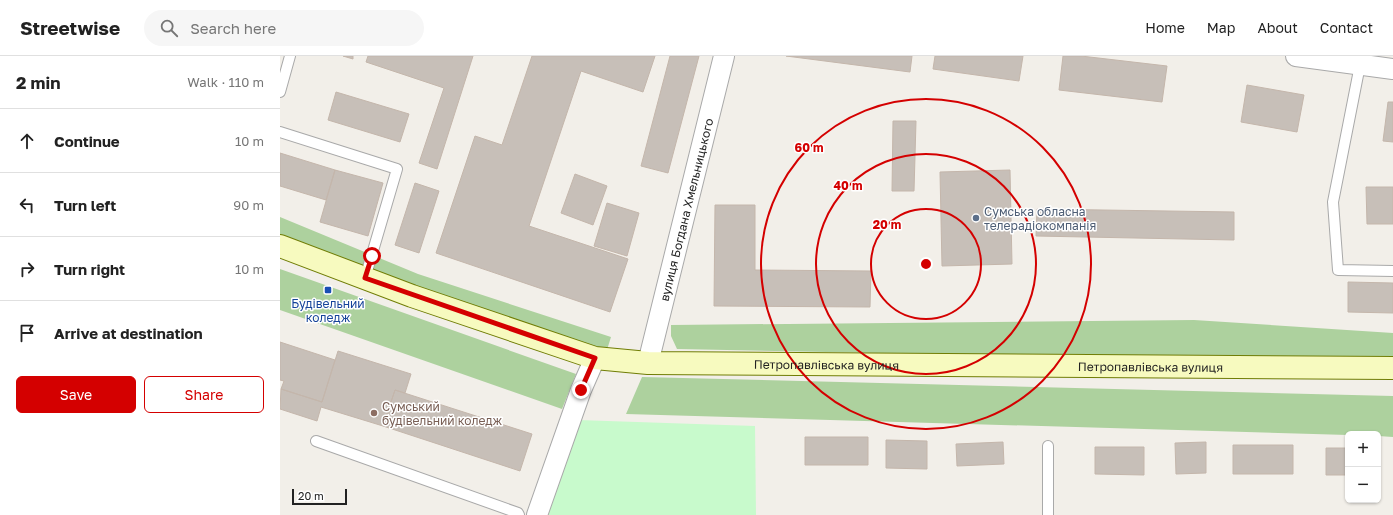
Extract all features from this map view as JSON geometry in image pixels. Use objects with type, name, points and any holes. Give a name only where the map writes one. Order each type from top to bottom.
[{"type":"main road","name":"Петропавлівська вулиця","points":[[280,246],[365,278],[595,358],[648,363],[1393,368]]},
{"type":"street","name":"вулиця Богдана Хмельницького","points":[[648,363],[724,56]]},
{"type":"street","points":[[1296,56],[1393,69]]},
{"type":"street","points":[[537,515],[581,390],[595,358]]},
{"type":"lane","points":[[280,92],[290,56]]},
{"type":"lane","points":[[1360,65],[1333,202],[1338,270],[1393,271]]},
{"type":"lane","points":[[280,132],[397,169],[365,278]]},
{"type":"lane","points":[[316,441],[518,513],[519,515]]},
{"type":"lane","points":[[1048,446],[1048,515]]},
{"type":"green space","points":[[280,217],[418,274],[611,337],[606,353],[551,335],[280,236]]},
{"type":"green space","points":[[280,269],[576,374],[562,409],[280,310]]},
{"type":"green space","points":[[1194,320],[1393,333],[1393,363],[677,349],[671,336],[671,325]]},
{"type":"green space","points":[[642,377],[1393,396],[1393,437],[1381,436],[1381,431],[1345,431],[1345,435],[626,414]]},
{"type":"green space","points":[[578,420],[755,426],[756,515],[546,515]]},
{"type":"building","points":[[343,56],[353,56],[353,59]]},
{"type":"building","points":[[368,56],[473,56],[437,169],[419,163],[444,88],[366,62]]},
{"type":"building","points":[[532,56],[655,56],[643,92],[581,71],[529,226],[628,259],[610,312],[436,253],[475,136],[502,145]]},
{"type":"building","points":[[670,56],[699,56],[668,173],[641,166]]},
{"type":"building","points":[[786,56],[912,56],[910,72]]},
{"type":"building","points":[[935,56],[1023,56],[1019,81],[933,69]]},
{"type":"building","points":[[1063,56],[1081,56],[1167,66],[1162,102],[1059,90]]},
{"type":"building","points":[[1247,85],[1304,95],[1297,132],[1241,122]]},
{"type":"building","points":[[336,92],[409,114],[400,142],[328,120]]},
{"type":"building","points":[[1388,102],[1393,102],[1393,142],[1383,141]]},
{"type":"building","points":[[893,121],[916,121],[914,191],[892,191]]},
{"type":"building","points":[[280,153],[335,170],[326,200],[280,186]]},
{"type":"building","points":[[335,170],[383,183],[368,236],[320,222]]},
{"type":"building","name":"Сумська обласна телерадіокомпанія","points":[[1010,170],[1012,264],[942,266],[940,172]]},
{"type":"building","points":[[575,174],[607,186],[593,225],[561,213]]},
{"type":"building","points":[[415,183],[439,191],[419,253],[395,245]]},
{"type":"building","points":[[1366,187],[1393,187],[1393,224],[1367,224]]},
{"type":"building","points":[[607,203],[639,213],[627,256],[594,246]]},
{"type":"building","points":[[715,205],[755,205],[755,270],[871,271],[870,307],[714,306]]},
{"type":"building","points":[[1037,209],[1234,212],[1234,240],[1036,236]]},
{"type":"building","points":[[1348,282],[1393,283],[1393,313],[1348,312]]},
{"type":"building","points":[[280,342],[335,360],[322,402],[281,389],[284,381],[280,380]]},
{"type":"building","points":[[338,351],[411,374],[405,393],[395,390],[383,426],[321,407],[317,421],[280,409],[281,389],[322,402]]},
{"type":"building","points":[[395,390],[532,434],[520,471],[383,426]]},
{"type":"building","points":[[805,437],[868,437],[868,465],[805,465]]},
{"type":"building","points":[[886,440],[927,441],[927,469],[886,468]]},
{"type":"building","points":[[1003,442],[1004,464],[957,466],[956,444]]},
{"type":"building","points":[[1206,442],[1206,473],[1176,474],[1175,443]]},
{"type":"building","points":[[1233,445],[1293,445],[1293,474],[1233,474]]},
{"type":"building","points":[[1095,447],[1144,447],[1144,475],[1095,474]]},
{"type":"building","points":[[1326,448],[1345,448],[1345,475],[1326,475]]},
{"type":"place","name":"Сумська обласна телерадіокомпанія","points":[[976,218]]},
{"type":"place","name":"Будівельний коледж","points":[[328,290]]},
{"type":"place","name":"Сумський будівельний коледж","points":[[374,413]]},
{"type":"route","points":[[372,256],[365,278],[412,296],[595,358],[581,390]]}]
